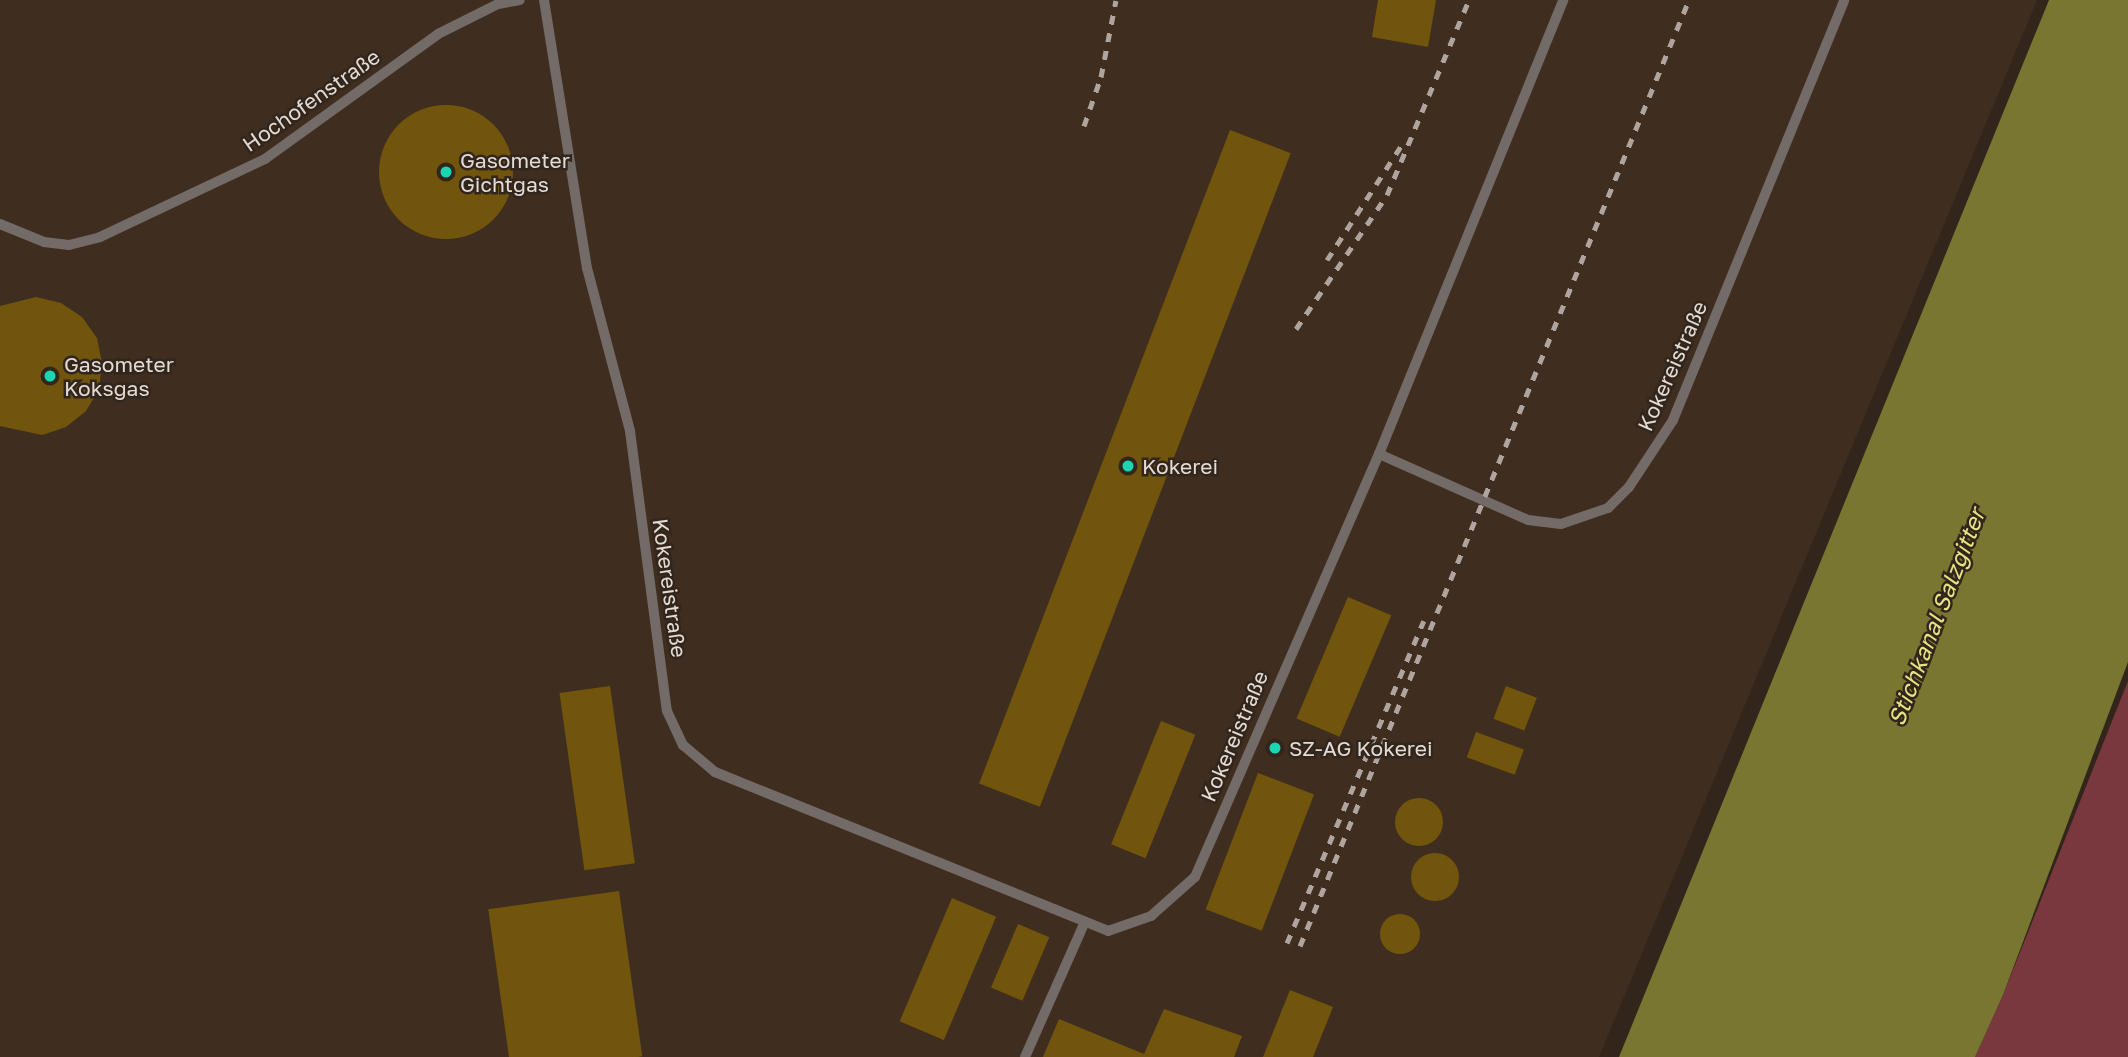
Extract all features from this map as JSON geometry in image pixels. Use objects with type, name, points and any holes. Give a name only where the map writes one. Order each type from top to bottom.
[{"type":"lane","name":"Hochofenstraße","points":[[0,225],[44,242],[69,245],[100,237],[265,159],[438,34],[498,4],[520,0]]},
{"type":"lane","name":"Kokereistraße","points":[[544,0],[587,268],[630,431],[667,711],[683,745],[715,772],[1084,924],[1108,931],[1130,928],[1171,903],[1195,877],[1379,454],[1563,0]]},
{"type":"lane","name":"Kokereistraße","points":[[1379,454],[1528,520],[1561,524],[1588,519],[1615,501],[1673,420],[1844,0]]},
{"type":"lane","points":[[1025,1057],[1084,924]]},
{"type":"shaded area","points":[[0,0],[2037,0],[1599,1057],[0,1057]]},
{"type":"shaded area","points":[[2128,681],[2128,1057],[1975,1057],[2003,995]]},
{"type":"water","name":"Stichkanal Salzgitter","points":[[2049,0],[2128,0],[2128,662],[2003,995],[1975,1057],[1619,1057]]},
{"type":"building","points":[[1378,0],[1436,0],[1428,47],[1372,37]]},
{"type":"building","name":"Gasometer Gichtgas","points":[[446,105],[472,110],[494,124],[508,146],[513,172],[508,198],[494,220],[472,234],[446,239],[420,234],[398,220],[384,198],[379,172],[384,146],[398,124],[420,110]]},
{"type":"building","name":"Kokerei","points":[[1230,130],[1291,153],[1040,807],[979,784]]},
{"type":"building","name":"Gasometer Koksgas","points":[[36,297],[61,303],[82,317],[97,338],[102,363],[99,389],[86,411],[66,427],[42,435],[0,426],[0,306]]},
{"type":"building","points":[[1348,597],[1391,615],[1340,737],[1296,719]]},
{"type":"building","points":[[610,686],[635,863],[584,870],[559,693]]},
{"type":"building","points":[[1506,686],[1537,698],[1524,731],[1493,719]]},
{"type":"building","points":[[1161,721],[1195,735],[1145,858],[1111,844]]},
{"type":"building","points":[[1476,732],[1524,749],[1515,775],[1467,757]]},
{"type":"building","points":[[1258,773],[1314,795],[1262,931],[1206,909]]},
{"type":"building","points":[[1419,798],[1436,805],[1443,822],[1436,839],[1419,846],[1402,839],[1395,822],[1402,805]]},
{"type":"building","points":[[1435,853],[1452,860],[1459,877],[1452,894],[1435,901],[1418,894],[1411,877],[1418,860]]},
{"type":"building","points":[[619,891],[642,1056],[509,1057],[488,909]]},
{"type":"building","points":[[952,898],[996,917],[944,1040],[900,1021]]},
{"type":"building","points":[[1400,914],[1408,915],[1414,920],[1419,926],[1419,942],[1414,948],[1408,953],[1400,954],[1392,953],[1386,948],[1381,942],[1380,934],[1381,926],[1386,920],[1392,915]]},
{"type":"building","points":[[1018,924],[1049,937],[1022,1001],[991,988]]},
{"type":"building","points":[[1290,990],[1333,1007],[1313,1057],[1263,1057]]},
{"type":"building","points":[[1164,1009],[1242,1036],[1234,1057],[1043,1057],[1059,1019],[1144,1054]]},
{"type":"railway","points":[[1084,126],[1101,77],[1116,0]]},
{"type":"railway","points":[[1296,329],[1387,195],[1469,0]]},
{"type":"railway","points":[[1300,946],[1689,0]]},
{"type":"railway","points":[[1327,260],[1403,143]]},
{"type":"railway","points":[[1287,943],[1424,621]]},
{"type":"place","name":"Gasometer Gichtgas","points":[[446,172]]},
{"type":"place","name":"Gasometer Koksgas","points":[[50,376]]},
{"type":"place","name":"Kokerei","points":[[1128,466]]},
{"type":"place","name":"SZ-AG Kokerei","points":[[1275,748]]}]
